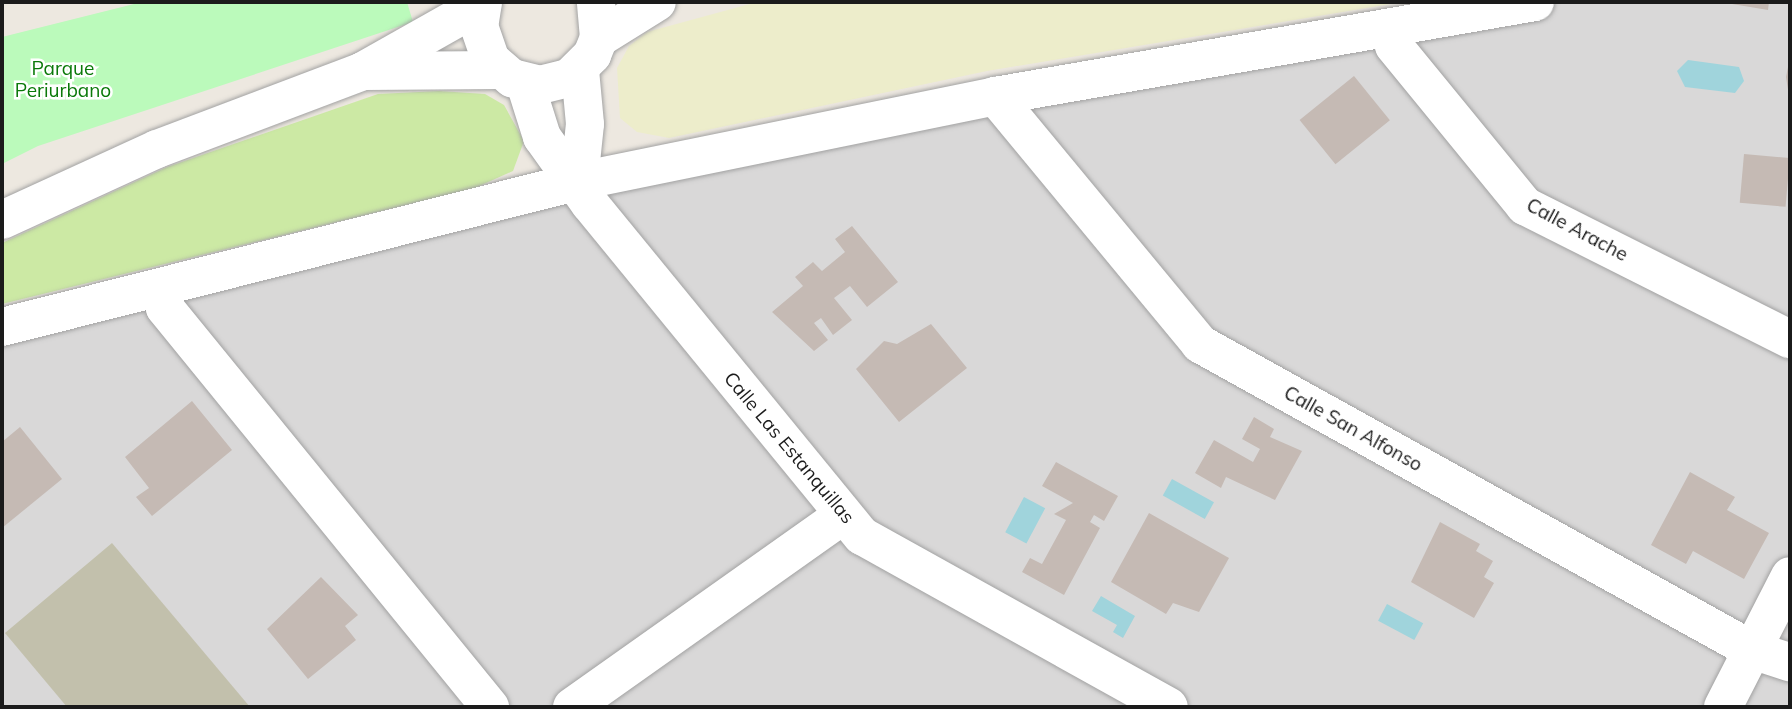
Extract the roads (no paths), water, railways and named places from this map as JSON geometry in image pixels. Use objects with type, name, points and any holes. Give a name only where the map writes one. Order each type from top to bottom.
[{"type":"street","points":[[579,181],[585,124],[580,70],[598,20],[657,2]]},
{"type":"street","points":[[2,327],[579,181],[995,96],[1535,2]]},
{"type":"street","points":[[2,220],[157,149],[363,71],[483,3]]},
{"type":"street","name":"Calle Las Estanquillas","points":[[483,3],[481,37],[513,76],[542,137],[579,181],[590,204],[842,516],[862,536],[1170,707]]},
{"type":"street","name":"Calle Arache","points":[[1390,28],[1394,46],[1525,206],[1790,339]]},
{"type":"street","points":[[363,71],[513,76],[555,83],[580,70]]},
{"type":"street","name":"Calle San Alfonso","points":[[995,96],[1200,344],[1752,650],[1790,662]]},
{"type":"street","points":[[161,288],[165,308],[490,707]]},
{"type":"street","points":[[572,707],[842,516]]},
{"type":"street","points":[[1723,707],[1790,576]]},
{"type":"water","points":[[1688,60],[1739,67],[1744,81],[1735,93],[1685,87],[1677,71]]},
{"type":"water","points":[[1172,479],[1214,502],[1205,519],[1163,496]]},
{"type":"water","points":[[1024,497],[1045,508],[1026,544],[1005,532]]},
{"type":"water","points":[[1101,596],[1135,616],[1123,638],[1113,632],[1117,625],[1092,611]]},
{"type":"water","points":[[1387,604],[1423,623],[1414,640],[1378,621]]},
{"type":"park label","name":"Parque Periurbano","points":[[63,80]]}]
